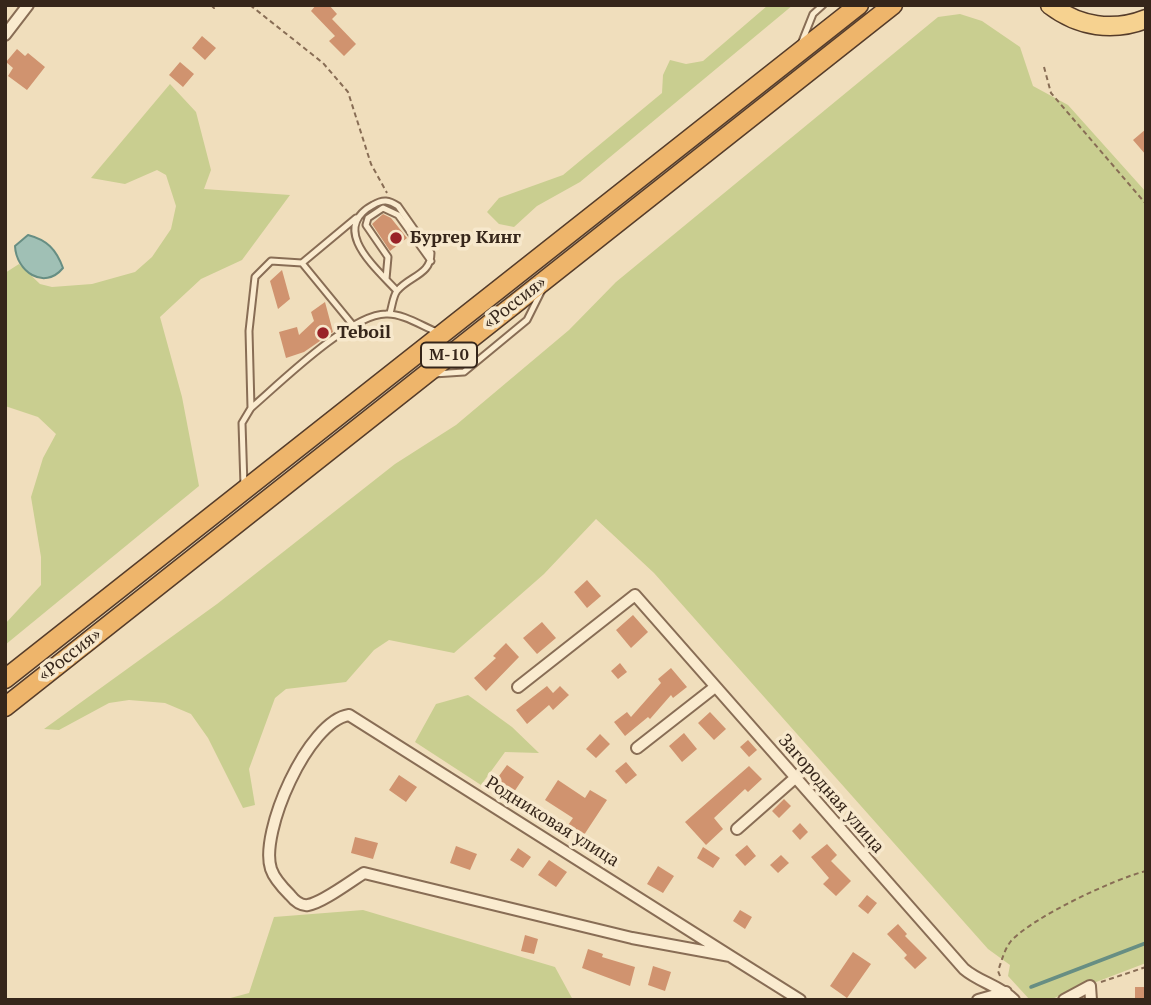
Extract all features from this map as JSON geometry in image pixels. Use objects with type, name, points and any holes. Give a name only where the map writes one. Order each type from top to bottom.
[{"type":"highway","name":"«Россия»","points":[[5,679],[859,5]]},
{"type":"highway","name":"«Россия»","points":[[5,706],[893,5]]},
{"type":"main road","points":[[1050,5],[1079,22],[1094,25],[1119,26],[1146,19]]},
{"type":"street","points":[[5,35],[28,5]]},
{"type":"street","name":"Загородная улица","points":[[519,687],[635,595],[964,969],[977,981],[1010,996]]},
{"type":"street","points":[[637,748],[715,687]]},
{"type":"street","name":"Родниковая улица","points":[[730,956],[632,938],[364,873],[310,905],[299,903],[286,891],[271,868],[272,839],[291,778],[313,739],[332,720],[349,715],[800,1000]]},
{"type":"street","points":[[737,829],[795,778]]},
{"type":"street","points":[[1063,1000],[1090,986],[1091,1000]]},
{"type":"street","points":[[978,1000],[1010,996]]},
{"type":"lane","points":[[797,55],[813,14],[823,5]]},
{"type":"lane","points":[[251,408],[249,331],[255,277],[271,261],[302,263],[358,216],[381,201],[391,201],[398,206],[428,245],[431,261],[425,271],[397,291],[390,313]]},
{"type":"lane","points":[[386,279],[388,257],[366,225],[368,218],[383,208],[398,215],[431,261]]},
{"type":"lane","points":[[358,216],[353,226],[360,249],[397,291]]},
{"type":"lane","points":[[302,263],[352,324]]},
{"type":"lane","points":[[244,492],[242,423],[251,408],[352,324],[377,314],[390,313],[443,335]]},
{"type":"path","points":[[211,5],[214,8],[220,5]]},
{"type":"path","points":[[250,5],[323,63],[348,92],[371,164],[391,201]]},
{"type":"path","points":[[1044,67],[1051,93],[1146,204]]},
{"type":"path","points":[[1010,996],[998,971],[1005,950],[1027,927],[1118,878],[1146,871]]},
{"type":"path","points":[[1090,986],[1146,967]]},
{"type":"green space","points":[[793,5],[580,182],[537,206],[514,227],[499,224],[487,212],[499,198],[563,175],[662,93],[663,75],[670,60],[686,64],[703,61],[767,6]]},
{"type":"green space","points":[[960,14],[982,21],[1020,47],[1033,86],[1068,105],[1146,192],[1146,963],[1049,1000],[1030,1000],[1008,976],[1010,965],[988,949],[654,573],[596,519],[544,574],[454,653],[389,640],[374,650],[346,682],[286,689],[275,698],[249,769],[255,805],[243,808],[208,738],[191,714],[165,703],[129,700],[109,703],[59,730],[44,729],[217,604],[395,464],[456,425],[569,330],[616,282],[938,17]]},
{"type":"green space","points":[[170,84],[196,112],[211,170],[204,189],[290,195],[242,260],[201,279],[160,317],[182,397],[199,486],[5,645],[5,624],[41,585],[41,557],[31,497],[43,458],[56,434],[38,417],[5,406],[5,273],[19,264],[40,284],[52,287],[92,284],[135,272],[152,257],[171,229],[176,206],[166,175],[157,170],[125,184],[91,178]]},
{"type":"green space","points":[[468,695],[512,727],[539,753],[505,752],[481,785],[415,742],[436,704]]},
{"type":"green space","points":[[363,910],[555,967],[573,1000],[223,1000],[249,993],[274,917]]},
{"type":"water","points":[[28,235],[46,243],[54,251],[63,268],[56,275],[40,278],[32,275],[20,263],[15,246]]},
{"type":"building","points":[[316,5],[329,5],[337,14],[332,19],[356,44],[344,56],[329,41],[335,36],[311,11]]},
{"type":"building","points":[[202,36],[216,48],[205,60],[192,48]]},
{"type":"building","points":[[17,49],[25,56],[28,53],[45,67],[27,90],[8,76],[13,68],[6,62]]},
{"type":"building","points":[[180,62],[194,74],[183,87],[169,75]]},
{"type":"building","points":[[1146,129],[1146,155],[1133,140]]},
{"type":"building","points":[[383,214],[391,218],[407,238],[390,251],[372,224]]},
{"type":"building","points":[[282,270],[290,299],[278,309],[270,281]]},
{"type":"building","points":[[325,302],[333,332],[304,352],[286,358],[279,332],[297,327],[299,335],[314,321],[311,312]]},
{"type":"building","points":[[587,580],[601,596],[587,608],[574,592]]},
{"type":"building","points":[[633,615],[648,632],[631,648],[616,630]]},
{"type":"building","points":[[542,622],[556,638],[537,654],[523,638]]},
{"type":"building","points":[[506,643],[519,657],[486,691],[474,678],[496,658],[493,656]]},
{"type":"building","points":[[620,663],[627,672],[618,679],[611,671]]},
{"type":"building","points":[[671,668],[687,687],[673,698],[671,695],[650,719],[648,717],[625,736],[614,722],[627,712],[631,717],[661,683],[658,679]]},
{"type":"building","points":[[547,686],[553,693],[560,686],[569,695],[553,710],[549,705],[527,724],[516,710]]},
{"type":"building","points":[[710,712],[726,729],[714,740],[698,723]]},
{"type":"building","points":[[684,733],[697,749],[682,762],[669,746]]},
{"type":"building","points":[[600,734],[610,744],[596,758],[586,749]]},
{"type":"building","points":[[748,740],[757,750],[749,757],[740,747]]},
{"type":"building","points":[[626,762],[637,775],[626,784],[615,771]]},
{"type":"building","points":[[507,765],[524,777],[514,792],[496,780]]},
{"type":"building","points":[[749,766],[762,779],[748,792],[745,789],[714,818],[723,829],[706,845],[685,822]]},
{"type":"building","points":[[399,775],[417,787],[406,802],[389,790]]},
{"type":"building","points":[[558,780],[585,798],[590,790],[607,800],[582,838],[566,828],[573,818],[545,800]]},
{"type":"building","points":[[784,799],[791,806],[779,818],[772,811]]},
{"type":"building","points":[[800,823],[808,832],[800,840],[792,831]]},
{"type":"building","points":[[355,837],[378,843],[373,859],[351,853]]},
{"type":"building","points":[[827,844],[837,855],[831,861],[851,881],[836,896],[823,884],[829,878],[811,857]]},
{"type":"building","points":[[747,845],[756,856],[745,866],[735,855]]},
{"type":"building","points":[[456,846],[477,854],[470,870],[450,863]]},
{"type":"building","points":[[703,847],[720,858],[713,868],[697,858]]},
{"type":"building","points":[[518,848],[531,857],[523,868],[510,860]]},
{"type":"building","points":[[781,855],[789,863],[778,873],[770,865]]},
{"type":"building","points":[[549,860],[567,872],[556,887],[538,875]]},
{"type":"building","points":[[658,866],[674,876],[663,893],[647,884]]},
{"type":"building","points":[[867,895],[877,903],[868,914],[858,906]]},
{"type":"building","points":[[740,910],[752,917],[745,929],[733,921]]},
{"type":"building","points":[[898,924],[907,934],[905,936],[927,958],[915,969],[904,958],[907,955],[887,934]]},
{"type":"building","points":[[525,935],[538,939],[534,954],[521,951]]},
{"type":"building","points":[[588,949],[603,954],[602,957],[635,967],[630,986],[582,968]]},
{"type":"building","points":[[853,952],[871,964],[847,998],[830,986]]},
{"type":"building","points":[[653,966],[671,972],[665,991],[648,985]]},
{"type":"building","points":[[1135,987],[1146,987],[1146,1000],[1135,1000]]},
{"type":"waterway","points":[[1031,987],[1146,943]]},
{"type":"place","name":"Бургер Кинг","points":[[396,238]]},
{"type":"place","name":"Teboil","points":[[323,333]]}]
